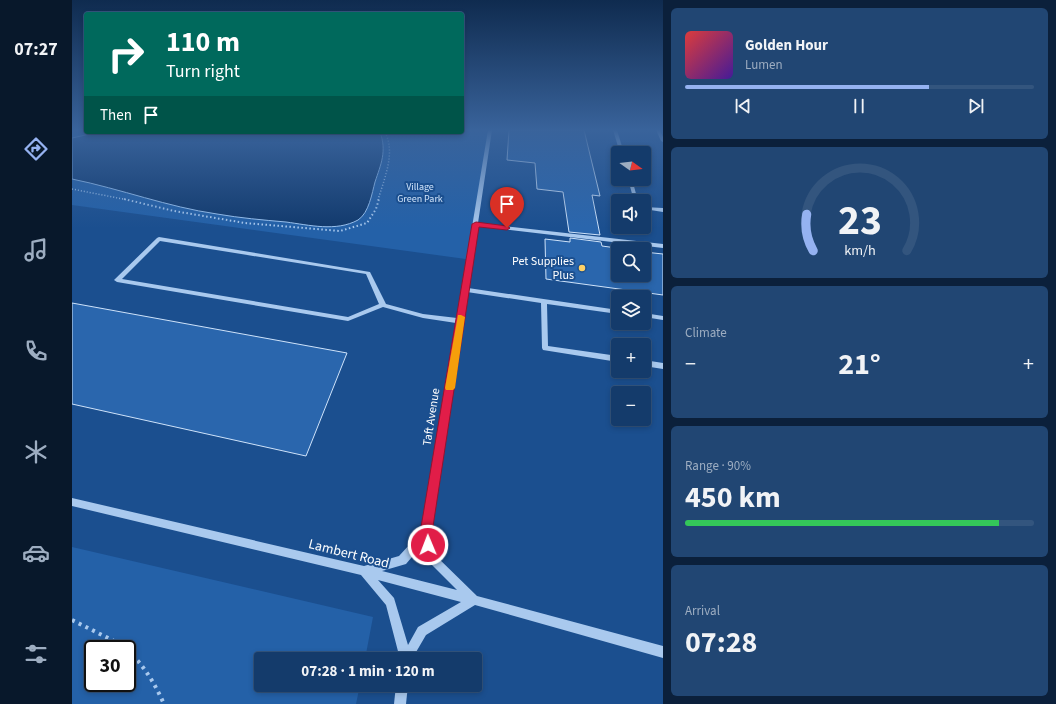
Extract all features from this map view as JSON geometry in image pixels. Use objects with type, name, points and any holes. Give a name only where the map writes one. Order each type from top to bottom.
[{"type":"street","name":"Taft Avenue","points":[[474,600],[430,556],[426,533],[485,163]]},
{"type":"street","points":[[651,209],[663,210]]},
{"type":"street","points":[[476,224],[663,246]]},
{"type":"street","points":[[383,305],[368,273],[159,239],[117,280],[348,319],[383,305],[423,316],[461,321]]},
{"type":"street","points":[[466,290],[611,311]]},
{"type":"street","points":[[544,301],[545,348],[611,358]]},
{"type":"street","points":[[651,316],[663,318]]},
{"type":"street","points":[[651,365],[663,366]]},
{"type":"street","name":"Lambert Road","points":[[72,502],[364,571],[663,652]]},
{"type":"street","points":[[404,652],[390,602],[364,571],[402,560],[426,533]]},
{"type":"street","points":[[410,652],[422,631],[474,600]]},
{"type":"street","points":[[400,704],[401,692]]},
{"type":"path","points":[[72,189],[111,196],[174,211],[245,223],[340,231],[367,223],[376,208],[389,163]]},
{"type":"path","points":[[72,620],[112,640]]},
{"type":"path","points":[[136,660],[146,670],[156,686],[164,704]]},
{"type":"green space","name":"Village Green Park","points":[[72,163],[485,163],[473,260],[72,205]]},
{"type":"green space","points":[[72,547],[373,617],[366,652],[254,652],[254,692],[359,692],[356,704],[72,704]]},
{"type":"shaded area","points":[[72,163],[381,163],[370,202],[362,217],[350,224],[332,227],[243,218],[199,211],[72,179]]},
{"type":"building","points":[[534,163],[592,163],[600,196],[592,195],[600,235],[569,232],[563,192],[537,189],[535,163]]},
{"type":"building","name":"Pet Supplies Plus","points":[[570,238],[601,242],[602,246],[611,247],[611,282],[651,282],[651,253],[663,254],[663,295],[651,293],[651,290],[626,290],[546,279],[545,239],[570,242]]},
{"type":"building","points":[[72,303],[347,353],[306,456],[72,404]]},
{"type":"slow traffic","points":[[450,388],[461,317]]},
{"type":"place","name":"Pet Supplies Plus","points":[[582,268]]},
{"type":"route","points":[[428,545],[426,533],[476,224],[507,228]]}]
